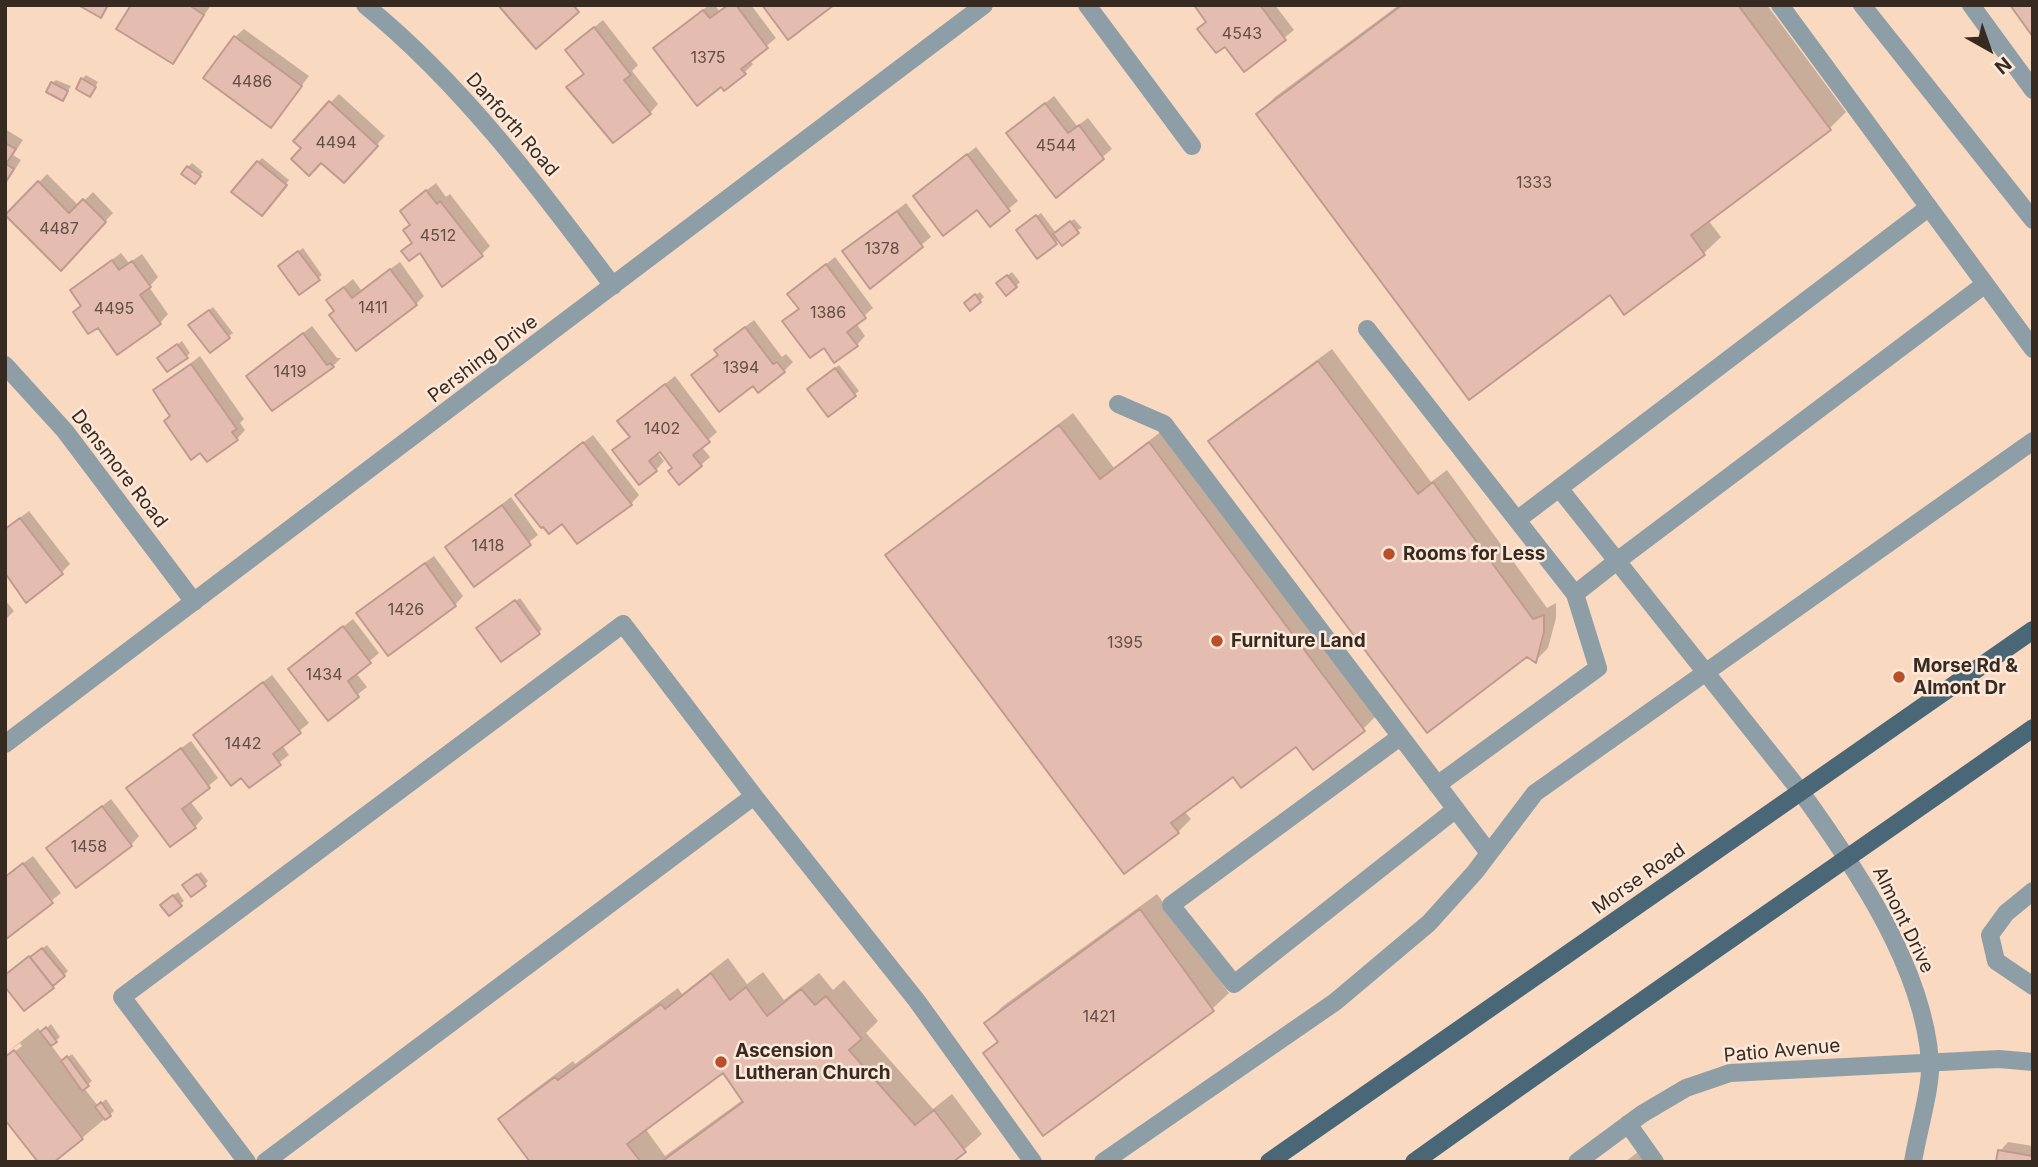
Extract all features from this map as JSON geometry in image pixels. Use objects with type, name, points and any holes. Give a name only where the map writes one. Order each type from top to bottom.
[{"type":"main road","name":"Morse Road","points":[[1269,1162],[2033,630]]},
{"type":"main road","points":[[1414,1162],[1686,967],[1849,859],[2033,728]]},
{"type":"street","name":"Danforth Road","points":[[365,5],[457,93],[511,153],[613,286]]},
{"type":"street","name":"Pershing Drive","points":[[5,744],[984,5]]},
{"type":"street","points":[[1087,5],[1192,146]]},
{"type":"street","points":[[1780,5],[2033,349]]},
{"type":"street","points":[[1862,5],[2033,220]]},
{"type":"street","points":[[1971,5],[2033,90]]},
{"type":"street","points":[[1517,520],[1928,208]]},
{"type":"street","points":[[1575,594],[1984,285]]},
{"type":"street","points":[[1367,329],[1575,594],[1598,668],[1437,785]]},
{"type":"street","name":"Densmore Road","points":[[5,365],[65,431],[194,602]]},
{"type":"street","points":[[1118,404],[1164,424],[1489,853]]},
{"type":"street","points":[[1103,1162],[1335,1002],[1429,923],[1489,853],[1535,793],[2033,441]]},
{"type":"street","name":"Almont Drive","points":[[1559,488],[1801,792],[1849,859],[1913,983],[1930,1062]]},
{"type":"street","points":[[247,1162],[122,997],[623,624],[754,796],[917,1001],[1033,1162]]},
{"type":"street","points":[[1400,737],[1171,905],[1234,984],[1456,809]]},
{"type":"street","points":[[265,1162],[754,796]]},
{"type":"street","points":[[2033,891],[2006,913],[1990,934],[1996,961],[2033,986]]},
{"type":"street","points":[[1913,1162],[1930,1062],[1999,1059],[2033,1062]]},
{"type":"street","name":"Patio Avenue","points":[[1577,1162],[1629,1124],[1686,1088],[1730,1073],[1930,1062]]},
{"type":"street","points":[[1629,1124],[1655,1162]]},
{"type":"building","points":[[78,5],[108,5],[101,18]]},
{"type":"building","points":[[131,5],[189,5],[204,15],[173,64],[116,29]]},
{"type":"building","points":[[498,5],[573,5],[579,12],[536,49]]},
{"type":"building","points":[[728,5],[736,5],[768,48],[741,69],[746,74],[724,91],[721,87],[697,106],[653,48],[703,10],[710,18]]},
{"type":"building","points":[[762,5],[834,5],[788,40]]},
{"type":"building","points":[[1194,5],[1260,5],[1286,40],[1244,72],[1225,47],[1216,53],[1197,29],[1206,22]]},
{"type":"building","points":[[1402,5],[1738,5],[1831,130],[1691,235],[1705,255],[1624,315],[1610,295],[1469,400],[1256,114]]},
{"type":"building","points":[[2010,5],[2033,5],[2033,37]]},
{"type":"building","points":[[594,27],[631,75],[624,80],[651,114],[613,143],[566,87],[584,74],[565,50]]},
{"type":"building","points":[[234,36],[302,86],[271,128],[203,78]]},
{"type":"building","points":[[81,78],[96,87],[90,97],[76,89]]},
{"type":"building","points":[[51,82],[68,91],[63,101],[46,92]]},
{"type":"building","points":[[329,101],[378,146],[344,183],[321,163],[309,176],[291,159],[301,148],[293,141]]},
{"type":"building","points":[[1045,103],[1068,133],[1079,125],[1104,159],[1056,198],[1006,133]]},
{"type":"building","points":[[5,143],[16,149],[6,164],[14,169],[5,183]]},
{"type":"building","points":[[967,154],[1010,211],[990,227],[977,210],[943,236],[913,196]]},
{"type":"building","points":[[257,161],[287,185],[262,216],[231,192]]},
{"type":"building","points":[[187,166],[201,176],[195,184],[181,174]]},
{"type":"building","points":[[38,181],[69,213],[83,199],[106,222],[61,271],[5,215]]},
{"type":"building","points":[[426,190],[437,204],[440,201],[483,256],[442,287],[420,253],[409,261],[401,251],[412,243],[403,230],[410,225],[400,211]]},
{"type":"building","points":[[897,211],[923,247],[870,289],[842,251]]},
{"type":"building","points":[[1036,215],[1057,244],[1037,259],[1016,230]]},
{"type":"building","points":[[1070,221],[1079,233],[1062,246],[1053,234]]},
{"type":"building","points":[[298,251],[320,280],[299,295],[278,266]]},
{"type":"building","points":[[112,260],[119,270],[132,261],[151,287],[140,295],[161,324],[117,355],[98,328],[88,334],[73,312],[81,306],[70,290]]},
{"type":"building","points":[[826,264],[866,318],[847,332],[858,346],[834,363],[824,348],[810,358],[782,321],[799,309],[787,294]]},
{"type":"building","points":[[390,269],[417,305],[356,351],[329,315],[334,311],[326,300],[344,287],[352,298]]},
{"type":"building","points":[[1007,275],[1017,287],[1006,296],[996,283]]},
{"type":"building","points":[[975,294],[981,302],[970,311],[964,303]]},
{"type":"building","points":[[209,310],[230,338],[210,353],[188,325]]},
{"type":"building","points":[[745,327],[773,364],[777,362],[785,372],[758,393],[753,386],[719,412],[691,375],[718,355],[714,350]]},
{"type":"building","points":[[303,333],[327,365],[330,363],[334,367],[272,411],[246,376]]},
{"type":"building","points":[[177,344],[188,358],[167,372],[157,358]]},
{"type":"building","name":"Rooms for Less","points":[[1318,361],[1418,494],[1433,482],[1533,619],[1544,615],[1544,632],[1536,663],[1527,657],[1427,733],[1208,441]]},
{"type":"building","points":[[191,364],[237,429],[232,432],[238,440],[207,462],[200,453],[191,460],[164,421],[170,416],[153,390]]},
{"type":"building","points":[[835,368],[856,396],[828,417],[807,389]]},
{"type":"building","points":[[665,384],[710,442],[693,455],[702,466],[679,485],[668,471],[672,468],[660,452],[649,461],[657,471],[639,485],[612,450],[630,437],[617,421]]},
{"type":"building","points":[[1059,425],[1100,479],[1149,442],[1365,731],[1313,770],[1296,747],[1241,788],[1233,777],[1171,823],[1179,833],[1124,874],[885,555]]},
{"type":"building","points":[[583,442],[632,505],[577,544],[562,524],[549,534],[541,528],[515,495]]},
{"type":"building","points":[[502,505],[531,545],[474,587],[445,547]]},
{"type":"building","points":[[20,518],[63,574],[26,603],[5,573],[5,529]]},
{"type":"building","points":[[425,563],[456,606],[388,656],[356,613]]},
{"type":"building","points":[[515,600],[540,634],[501,662],[476,628]]},
{"type":"building","points":[[343,626],[371,663],[348,681],[359,697],[328,721],[288,669]]},
{"type":"building","points":[[263,682],[301,733],[273,754],[281,765],[249,788],[241,778],[231,786],[193,735]]},
{"type":"building","points":[[181,748],[210,788],[182,809],[196,828],[170,847],[126,788]]},
{"type":"building","points":[[102,806],[132,846],[76,888],[46,848]]},
{"type":"building","points":[[23,863],[53,903],[5,940],[5,877]]},
{"type":"building","points":[[197,874],[206,886],[191,897],[182,885]]},
{"type":"building","points":[[173,895],[182,906],[169,916],[160,905]]},
{"type":"building","points":[[1140,909],[1214,1011],[1043,1136],[983,1053],[998,1042],[984,1023]]},
{"type":"building","points":[[42,948],[65,976],[53,986],[30,957]]},
{"type":"building","points":[[29,956],[54,988],[24,1011],[5,987],[5,975]]},
{"type":"building","name":"Ascension Lutheran Church","points":[[711,973],[730,1000],[746,987],[767,1016],[801,989],[815,1005],[826,996],[862,1039],[849,1050],[915,1125],[934,1110],[966,1152],[953,1162],[661,1162],[743,1102],[723,1073],[627,1144],[641,1162],[530,1162],[498,1119],[555,1077],[558,1080],[661,1004],[665,1009]]},
{"type":"building","points":[[46,1027],[57,1042],[51,1046],[40,1032]]},
{"type":"building","points":[[14,1050],[83,1139],[54,1162],[38,1162],[5,1120],[5,1057]]},
{"type":"building","points":[[67,1056],[89,1086],[82,1091],[61,1061]]},
{"type":"building","points":[[101,1102],[111,1116],[105,1120],[95,1107]]},
{"type":"building","points":[[1998,1150],[2033,1156],[2033,1162],[1996,1162]]},
{"type":"place","name":"Rooms for Less","points":[[1389,554]]},
{"type":"place","name":"Furniture Land","points":[[1217,641]]},
{"type":"place","name":"Morse Rd & Almont Dr","points":[[1899,677]]},
{"type":"place","name":"Ascension Lutheran Church","points":[[721,1062]]}]
